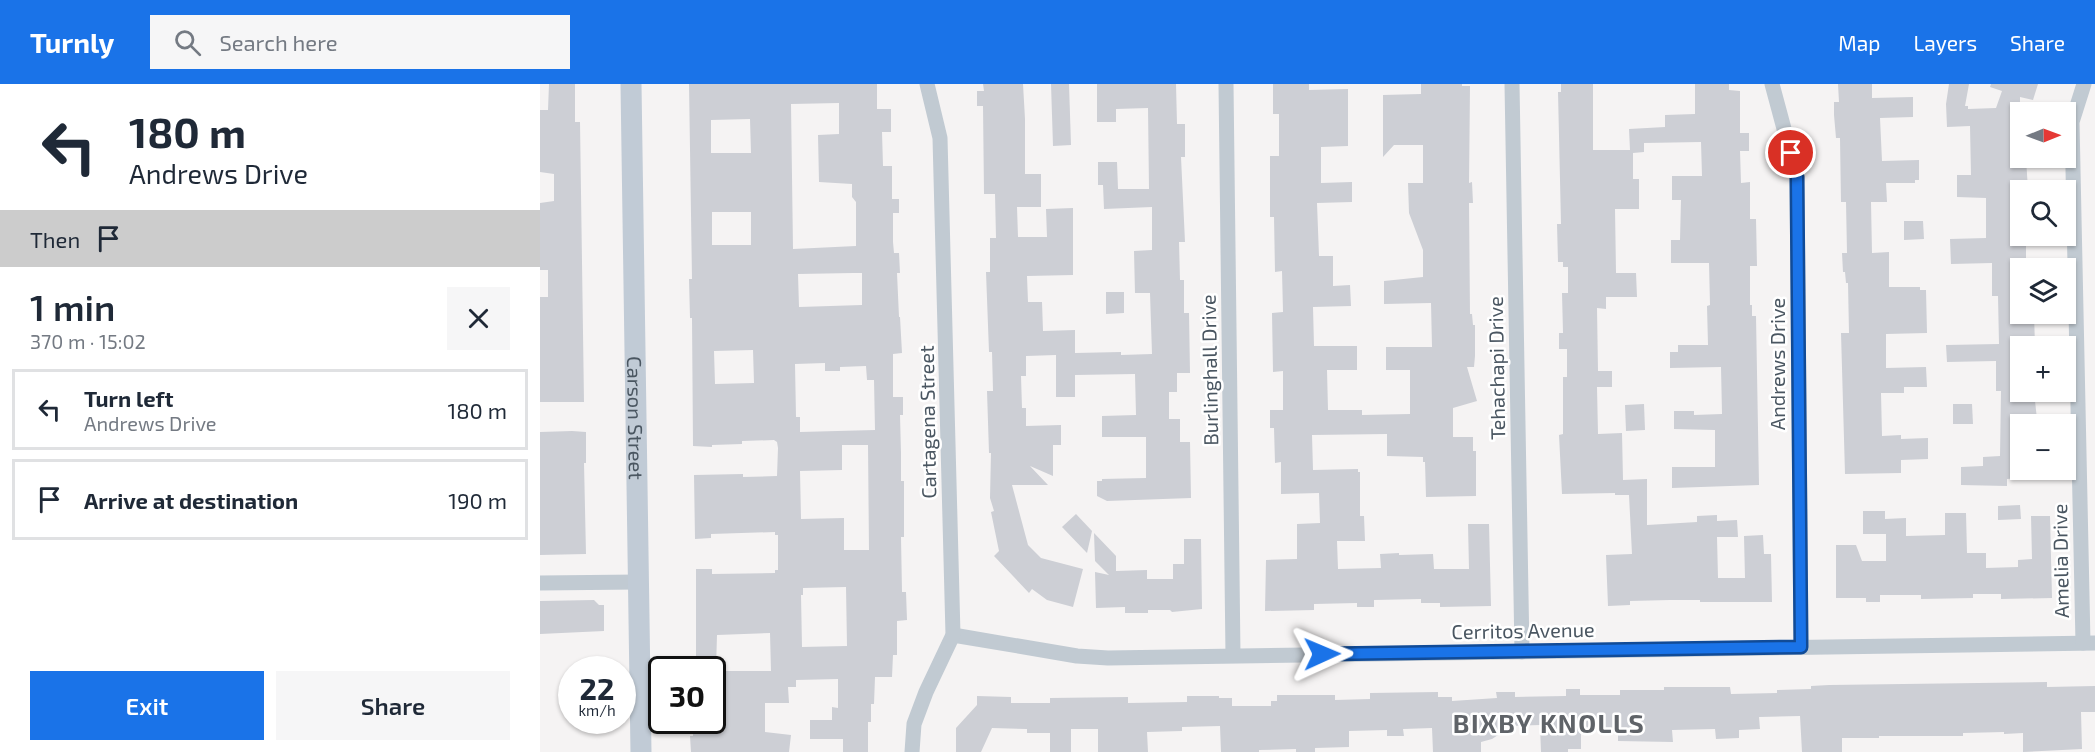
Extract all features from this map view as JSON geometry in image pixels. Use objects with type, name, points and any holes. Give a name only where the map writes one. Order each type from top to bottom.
[{"type":"main road","name":"Carson Street","points":[[631,84],[640,752]]},
{"type":"street","name":"Cartagena Street","points":[[912,752],[914,724],[926,692],[953,635],[940,138],[927,84]]},
{"type":"street","name":"Burlinghall Drive","points":[[1226,84],[1233,655]]},
{"type":"street","name":"Tehachapi Drive","points":[[1512,84],[1521,652]]},
{"type":"street","name":"Andrews Drive","points":[[1772,84],[1797,177],[1801,647]]},
{"type":"street","name":"Amelia Drive","points":[[2084,84],[2072,122],[2089,643]]},
{"type":"street","points":[[540,583],[638,582]]},
{"type":"street","name":"Cerritos Avenue","points":[[953,635],[1077,657],[1108,658],[2089,643]]},
{"type":"building","points":[[549,84],[575,84],[575,122],[580,122],[584,402],[540,402],[540,297],[548,297],[548,270],[540,270],[540,203],[554,201],[554,174],[540,172],[540,110],[548,110]]},
{"type":"building","points":[[689,84],[877,84],[877,109],[891,109],[891,132],[882,132],[883,166],[892,166],[892,199],[899,199],[899,213],[893,213],[893,242],[894,253],[899,253],[900,273],[897,273],[902,353],[893,354],[893,397],[903,397],[903,415],[900,415],[901,481],[904,481],[904,537],[901,537],[902,592],[906,592],[907,620],[897,621],[897,655],[893,655],[892,677],[875,677],[874,704],[871,704],[871,722],[868,722],[868,752],[843,752],[843,739],[810,739],[810,720],[832,720],[832,707],[838,708],[838,679],[796,680],[796,687],[788,687],[789,703],[765,703],[765,732],[791,735],[789,752],[691,752],[690,736],[693,734],[726,734],[726,671],[771,671],[770,633],[717,635],[716,656],[696,656],[696,569],[712,569],[712,574],[775,573],[775,570],[778,570],[778,535],[775,535],[775,532],[711,534],[711,538],[695,539],[694,475],[777,476],[778,448],[774,440],[742,441],[742,444],[712,445],[712,447],[693,446],[692,318],[690,318],[689,279],[692,279]],"holes":[[[839,103],[839,134],[818,135],[819,182],[852,184],[852,197],[856,202],[856,246],[793,249],[791,104]],[[750,119],[751,153],[711,153],[711,120]],[[712,212],[751,212],[751,245],[712,245]],[[862,273],[862,305],[799,307],[798,274]],[[753,350],[754,383],[715,384],[714,351]],[[825,363],[825,371],[840,371],[840,367],[866,366],[867,380],[874,380],[875,430],[800,432],[800,417],[796,417],[795,364]],[[842,445],[868,445],[869,550],[844,550],[844,518],[801,519],[800,471],[842,470]],[[846,587],[847,646],[802,647],[801,595],[803,595],[803,588]]]},
{"type":"building","points":[[983,84],[1023,84],[1025,174],[1041,174],[1041,207],[1017,207],[1018,237],[1047,237],[1046,209],[1073,208],[1073,275],[1027,276],[1028,302],[1042,302],[1043,331],[1075,330],[1075,353],[1152,354],[1150,293],[1135,293],[1134,251],[1152,250],[1152,207],[1104,209],[1103,185],[1098,185],[1098,162],[1117,162],[1118,189],[1149,189],[1148,108],[1116,109],[1116,122],[1097,122],[1097,84],[1176,84],[1177,124],[1185,124],[1185,157],[1181,157],[1185,242],[1179,242],[1180,280],[1184,280],[1184,313],[1189,313],[1190,373],[1177,373],[1177,392],[1169,392],[1169,419],[1180,419],[1180,442],[1190,442],[1191,498],[1107,501],[1097,496],[1097,481],[1102,481],[1102,479],[1146,478],[1146,437],[1102,437],[1102,416],[1136,415],[1135,374],[1075,375],[1075,397],[1056,397],[1056,355],[1026,356],[1026,376],[1021,376],[1022,408],[1026,408],[1026,426],[1061,425],[1061,445],[1053,445],[1053,476],[1030,466],[1048,485],[1012,485],[1028,545],[1041,558],[1083,569],[1073,607],[1047,600],[1032,589],[1029,593],[994,556],[999,551],[990,498],[991,453],[989,453],[987,391],[993,391],[986,272],[990,272],[990,238],[996,238],[995,194],[984,194],[983,106],[977,106],[977,91],[984,91]]},
{"type":"building","points":[[1051,84],[1069,84],[1071,145],[1053,146]]},
{"type":"building","points":[[1273,84],[1309,84],[1309,90],[1348,89],[1348,146],[1321,147],[1321,183],[1352,182],[1352,202],[1317,203],[1319,256],[1333,256],[1333,286],[1350,285],[1351,306],[1313,307],[1314,346],[1357,346],[1357,370],[1327,370],[1328,410],[1362,410],[1362,415],[1410,414],[1410,370],[1386,370],[1386,347],[1432,347],[1431,303],[1384,304],[1384,281],[1423,277],[1423,250],[1409,213],[1408,183],[1423,183],[1423,145],[1394,145],[1383,157],[1383,95],[1421,94],[1421,84],[1470,86],[1469,183],[1472,182],[1473,203],[1469,203],[1470,314],[1472,314],[1473,325],[1475,325],[1475,356],[1474,367],[1467,367],[1477,401],[1453,408],[1453,437],[1473,437],[1473,451],[1476,451],[1476,496],[1426,497],[1423,457],[1387,456],[1387,434],[1312,435],[1313,470],[1358,469],[1360,472],[1360,516],[1364,516],[1365,541],[1337,541],[1338,569],[1381,568],[1380,554],[1399,553],[1399,555],[1433,554],[1434,569],[1469,569],[1468,524],[1489,524],[1491,606],[1440,607],[1440,603],[1421,603],[1421,599],[1374,600],[1374,607],[1357,607],[1357,603],[1314,604],[1314,610],[1265,611],[1266,560],[1297,559],[1297,524],[1320,523],[1319,493],[1281,494],[1281,462],[1275,463],[1274,428],[1270,428],[1270,410],[1283,410],[1283,371],[1273,372],[1272,313],[1283,312],[1282,271],[1275,272],[1274,217],[1270,217],[1270,156],[1279,156],[1279,114],[1273,114]]},
{"type":"building","points":[[1561,84],[1593,84],[1593,150],[1630,150],[1629,129],[1665,127],[1665,115],[1695,114],[1695,84],[1729,84],[1729,90],[1740,91],[1740,133],[1749,133],[1749,151],[1740,151],[1741,183],[1750,182],[1750,219],[1756,219],[1757,266],[1750,266],[1750,305],[1752,305],[1752,316],[1756,316],[1759,485],[1672,488],[1672,467],[1715,467],[1715,430],[1674,429],[1674,411],[1694,411],[1694,415],[1722,414],[1721,367],[1670,368],[1670,352],[1678,352],[1678,345],[1708,345],[1709,263],[1671,263],[1671,240],[1680,240],[1681,200],[1672,200],[1672,176],[1702,176],[1701,142],[1644,143],[1644,152],[1633,153],[1633,179],[1639,179],[1639,209],[1615,209],[1616,273],[1636,273],[1637,297],[1606,297],[1606,309],[1597,308],[1598,371],[1612,371],[1612,387],[1597,387],[1598,434],[1622,433],[1623,480],[1647,479],[1647,525],[1697,522],[1697,516],[1717,515],[1717,521],[1737,520],[1738,537],[1717,537],[1718,578],[1745,578],[1744,536],[1763,535],[1764,554],[1771,554],[1772,602],[1670,600],[1630,601],[1630,605],[1608,606],[1606,555],[1632,554],[1629,495],[1562,494],[1559,435],[1563,434],[1563,377],[1567,377],[1567,349],[1559,349],[1559,333],[1563,333],[1562,293],[1568,293],[1568,267],[1563,267],[1563,262],[1558,262],[1557,224],[1561,224],[1558,92],[1561,92]]},
{"type":"building","points":[[1838,84],[1872,84],[1872,98],[1913,97],[1913,117],[1880,118],[1882,161],[1919,160],[1919,180],[1915,180],[1915,183],[1886,183],[1887,202],[1871,202],[1872,253],[1889,252],[1889,287],[1920,287],[1920,290],[1926,290],[1927,333],[1886,334],[1886,368],[1926,367],[1927,387],[1904,387],[1904,393],[1881,393],[1882,436],[1901,435],[1901,439],[1928,438],[1928,459],[1901,460],[1901,473],[1845,474],[1841,333],[1849,333],[1848,283],[1846,283],[1845,272],[1843,272],[1842,253],[1847,253],[1846,202],[1841,202],[1840,138],[1836,138],[1834,115],[1834,102],[1839,102]]},
{"type":"building","points":[[1949,84],[1969,84],[1965,106],[1968,106],[1968,109],[1996,108],[2002,91],[1990,87],[1991,84],[2038,84],[2033,100],[2020,97],[2020,102],[2010,102],[2010,168],[2027,168],[2027,180],[2010,180],[2010,246],[2026,246],[2026,258],[2010,258],[2010,324],[2034,324],[2035,336],[2010,336],[2010,402],[2035,402],[2036,414],[2010,414],[2010,479],[2007,479],[2007,486],[1961,485],[1961,467],[1983,466],[1983,457],[2000,456],[2001,391],[1996,391],[1996,361],[1947,362],[1946,345],[1999,344],[1998,296],[1992,296],[1992,263],[1951,264],[1950,239],[1986,238],[1986,198],[1957,197],[1957,175],[1971,175],[1970,126],[1947,127],[1946,104]]},
{"type":"building","points":[[1904,221],[1923,221],[1924,239],[1904,240]]},
{"type":"building","points":[[1106,292],[1124,292],[1124,313],[1106,314]]},
{"type":"building","points":[[1644,404],[1645,430],[1626,431],[1625,405]]},
{"type":"building","points":[[1953,404],[1972,404],[1973,424],[1953,424]]},
{"type":"building","points":[[540,432],[586,432],[586,463],[584,463],[586,554],[540,555]]},
{"type":"building","points":[[2020,505],[2021,519],[1998,520],[1998,506]]},
{"type":"building","points":[[1863,511],[1885,511],[1885,519],[1906,518],[1906,536],[1945,535],[1945,513],[1966,513],[1967,553],[1986,553],[1986,568],[2018,567],[2018,560],[2032,559],[2031,516],[2050,516],[2052,598],[2001,599],[2001,594],[1973,594],[1973,598],[1921,599],[1921,595],[1880,595],[1880,602],[1866,602],[1866,598],[1836,598],[1836,545],[1856,545],[1862,561],[1886,561],[1886,534],[1863,534]]},
{"type":"building","points":[[1076,514],[1092,531],[1087,553],[1062,527]]},
{"type":"building","points":[[1094,533],[1116,556],[1116,571],[1147,570],[1147,579],[1173,579],[1173,564],[1184,564],[1184,539],[1201,539],[1202,609],[1172,612],[1170,610],[1148,610],[1148,613],[1125,613],[1125,607],[1096,608],[1095,572],[1109,575],[1095,561]]},
{"type":"building","points":[[594,600],[599,605],[604,605],[604,631],[540,634],[540,601]]},
{"type":"building","points":[[2047,682],[2047,687],[2095,686],[2095,712],[2081,712],[2082,749],[2023,752],[2023,733],[2004,734],[2004,732],[1963,733],[1963,736],[1842,738],[1842,752],[1802,752],[1800,716],[1759,717],[1760,729],[1739,730],[1739,738],[1716,739],[1715,729],[1672,730],[1673,742],[1618,741],[1618,729],[1581,729],[1581,749],[1568,749],[1568,752],[1541,752],[1540,725],[1507,726],[1492,739],[1481,742],[1481,752],[1433,752],[1432,728],[1403,729],[1404,736],[1387,736],[1387,730],[1349,731],[1349,747],[1315,748],[1315,752],[1296,752],[1296,749],[1221,752],[1220,726],[1182,727],[1182,731],[1147,732],[1148,752],[1098,752],[1098,729],[1071,729],[1071,752],[1050,752],[1050,733],[1027,733],[1027,729],[992,728],[981,752],[956,752],[956,728],[977,705],[977,696],[1011,697],[1011,703],[1050,703],[1050,698],[1128,697],[1128,703],[1187,702],[1187,696],[1219,696],[1219,698],[1232,698],[1232,706],[1271,706],[1271,701],[1277,701],[1277,695],[1335,695],[1335,700],[1370,699],[1370,693],[1438,692],[1438,697],[1452,697],[1452,701],[1497,698],[1496,692],[1515,692],[1515,697],[1566,696],[1566,689],[1580,689],[1580,695],[1620,695],[1620,690],[1730,687],[1731,694],[1777,693],[1777,690],[1811,689],[1811,686],[1829,685]]},
{"type":"district","name":"BIXBY KNOLLS","points":[[1549,722]]},
{"type":"route","points":[[1322,654],[1801,647],[1797,177],[1791,153]]}]
